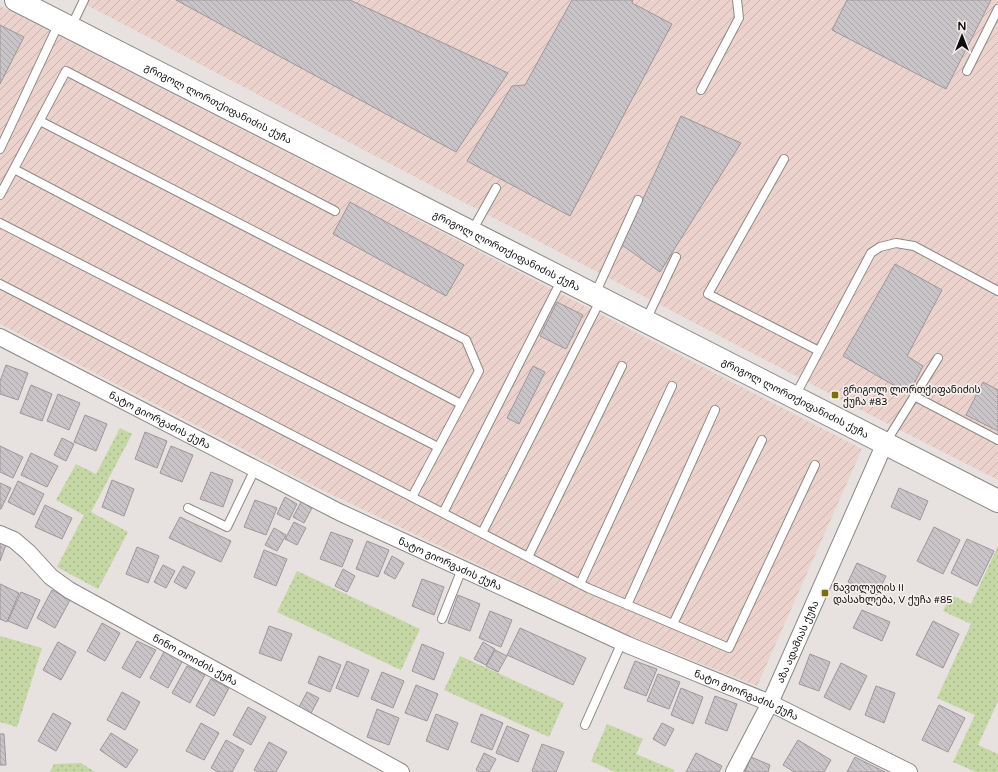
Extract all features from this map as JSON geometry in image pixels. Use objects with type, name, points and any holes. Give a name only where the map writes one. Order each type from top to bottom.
[{"type":"street","name":"გრიგოლ ლორთქიფანიძის ქუჩა","points":[[16,0],[998,501]]},
{"type":"street","name":"ნატო გიორგაძის ქუჩა","points":[[0,336],[339,512],[622,642],[770,704],[909,772]]},
{"type":"street","name":"აზა ადამიას ქუჩა","points":[[734,772],[770,704],[886,443]]},
{"type":"street","name":"ნინო თოიძის ქუჩა","points":[[0,534],[14,540],[28,552],[51,577],[69,590],[401,772]]},
{"type":"lane","points":[[0,149],[65,25],[84,0]]},
{"type":"lane","points":[[701,90],[739,18],[737,0]]},
{"type":"lane","points":[[967,71],[998,9]]},
{"type":"lane","points":[[0,195],[66,71],[335,211]]},
{"type":"lane","points":[[40,121],[466,340],[479,371],[412,497]]},
{"type":"lane","points":[[784,159],[708,294],[819,351]]},
{"type":"lane","points":[[14,169],[461,404]]},
{"type":"lane","points":[[471,232],[496,188]]},
{"type":"lane","points":[[482,533],[598,297],[638,200]]},
{"type":"lane","points":[[0,223],[438,447]]},
{"type":"lane","points":[[795,397],[871,253],[880,247],[896,243],[914,246],[998,291]]},
{"type":"lane","points":[[646,321],[676,257]]},
{"type":"lane","points":[[443,513],[562,278]]},
{"type":"lane","points":[[0,284],[580,584],[729,648],[815,465]]},
{"type":"lane","points":[[886,443],[938,358]]},
{"type":"lane","points":[[528,557],[622,366]]},
{"type":"lane","points":[[580,584],[672,386]]},
{"type":"lane","points":[[914,396],[998,440]]},
{"type":"lane","points":[[627,604],[715,410]]},
{"type":"lane","points":[[673,624],[762,440]]},
{"type":"lane","points":[[188,508],[227,527],[255,469]]},
{"type":"lane","points":[[442,619],[462,569]]},
{"type":"lane","points":[[585,725],[622,642]]},
{"type":"shaded area","points":[[77,0],[998,0],[998,480],[886,423]]},
{"type":"shaded area","points":[[0,6],[862,449],[757,686],[616,630],[322,490],[0,324]]},
{"type":"green space","points":[[120,428],[132,434],[91,512],[128,532],[98,589],[57,567],[84,515],[56,500],[76,464],[96,474]]},
{"type":"green space","points":[[998,546],[998,701],[978,745],[998,754],[998,772],[976,772],[953,762],[975,715],[937,698],[971,624],[943,611],[951,595],[971,604]]},
{"type":"green space","points":[[297,571],[420,629],[401,670],[277,612]]},
{"type":"green space","points":[[0,636],[42,648],[17,727],[0,722]]},
{"type":"green space","points":[[460,656],[564,703],[549,737],[444,690]]},
{"type":"green space","points":[[607,724],[643,739],[636,754],[674,770],[673,772],[615,772],[591,761]]},
{"type":"green space","points":[[81,763],[95,772],[50,772],[54,764]]},
{"type":"building","points":[[176,0],[350,0],[508,73],[456,152]]},
{"type":"building","points":[[572,0],[633,0],[632,3],[672,24],[570,216],[467,161],[512,86],[525,85]]},
{"type":"building","points":[[847,0],[991,0],[946,89],[832,30]]},
{"type":"building","points":[[0,25],[24,37],[0,84]]},
{"type":"building","points":[[681,116],[741,143],[660,272],[622,245]]},
{"type":"building","points":[[350,202],[464,265],[446,296],[333,234]]},
{"type":"building","points":[[895,264],[942,290],[907,356],[923,366],[909,394],[843,356]]},
{"type":"building","points":[[557,302],[583,315],[566,349],[540,336]]},
{"type":"building","points":[[6,365],[28,373],[18,400],[0,394],[0,381]]},
{"type":"building","points":[[533,366],[545,372],[519,424],[507,418]]},
{"type":"building","points":[[983,382],[998,390],[998,431],[966,415]]},
{"type":"building","points":[[31,385],[52,394],[42,421],[20,413]]},
{"type":"building","points":[[58,394],[80,403],[69,430],[47,421]]},
{"type":"building","points":[[85,415],[107,424],[96,451],[74,442]]},
{"type":"building","points":[[145,432],[167,441],[157,468],[135,459]]},
{"type":"building","points":[[62,438],[74,444],[66,461],[54,455]]},
{"type":"building","points":[[0,446],[23,457],[13,478],[0,472]]},
{"type":"building","points":[[171,446],[193,455],[182,482],[160,473]]},
{"type":"building","points":[[31,453],[58,466],[47,487],[21,475]]},
{"type":"building","points":[[211,472],[233,480],[223,507],[200,499]]},
{"type":"building","points":[[112,480],[134,489],[124,516],[102,507]]},
{"type":"building","points":[[18,481],[44,494],[34,515],[8,502]]},
{"type":"building","points":[[0,483],[11,488],[1,509],[0,509]]},
{"type":"building","points":[[899,488],[928,501],[920,520],[891,507]]},
{"type":"building","points":[[285,497],[297,504],[289,520],[277,514]]},
{"type":"building","points":[[255,500],[277,508],[266,535],[244,527]]},
{"type":"building","points":[[302,500],[313,506],[304,523],[293,517]]},
{"type":"building","points":[[45,505],[72,518],[62,539],[35,527]]},
{"type":"building","points":[[180,517],[231,541],[221,562],[169,538]]},
{"type":"building","points":[[294,522],[306,528],[297,545],[285,539]]},
{"type":"building","points":[[934,527],[960,540],[943,574],[917,561]]},
{"type":"building","points":[[274,528],[286,535],[277,551],[265,545]]},
{"type":"building","points":[[331,532],[353,540],[342,567],[320,559]]},
{"type":"building","points":[[0,539],[7,542],[0,561]]},
{"type":"building","points":[[967,539],[994,551],[977,586],[951,573]]},
{"type":"building","points":[[367,541],[389,550],[378,577],[356,569]]},
{"type":"building","points":[[137,547],[159,556],[148,583],[126,574]]},
{"type":"building","points":[[264,550],[287,559],[276,586],[254,577]]},
{"type":"building","points":[[392,556],[404,563],[395,579],[384,573]]},
{"type":"building","points":[[857,563],[886,576],[877,595],[848,582]]},
{"type":"building","points":[[163,565],[175,571],[166,588],[154,582]]},
{"type":"building","points":[[183,566],[195,572],[186,589],[174,582]]},
{"type":"building","points":[[343,569],[355,576],[347,592],[335,586]]},
{"type":"building","points":[[422,579],[444,587],[434,615],[412,606]]},
{"type":"building","points":[[0,584],[19,593],[7,622],[0,619]]},
{"type":"building","points":[[52,590],[70,600],[55,628],[37,618]]},
{"type":"building","points":[[21,592],[40,600],[27,629],[8,621]]},
{"type":"building","points":[[458,595],[480,604],[470,631],[448,623]]},
{"type":"building","points":[[862,610],[890,622],[882,641],[853,628]]},
{"type":"building","points":[[490,611],[512,620],[501,647],[479,638]]},
{"type":"building","points":[[933,621],[959,634],[943,668],[916,655]]},
{"type":"building","points":[[102,623],[120,633],[105,661],[87,651]]},
{"type":"building","points":[[269,626],[292,634],[281,661],[259,653]]},
{"type":"building","points":[[520,628],[586,658],[573,685],[507,655]]},
{"type":"building","points":[[137,641],[156,650],[140,678],[122,668]]},
{"type":"building","points":[[58,642],[76,652],[61,680],[43,670]]},
{"type":"building","points":[[483,642],[495,649],[486,665],[474,659]]},
{"type":"building","points":[[422,644],[444,653],[434,680],[412,671]]},
{"type":"building","points":[[165,650],[183,660],[168,688],[150,678]]},
{"type":"building","points":[[495,650],[507,656],[498,672],[486,666]]},
{"type":"building","points":[[810,654],[830,662],[819,691],[799,684]]},
{"type":"building","points":[[319,656],[341,665],[330,692],[308,683]]},
{"type":"building","points":[[347,661],[369,670],[358,697],[336,688]]},
{"type":"building","points":[[635,661],[657,669],[646,696],[624,688]]},
{"type":"building","points":[[841,663],[867,676],[850,710],[824,697]]},
{"type":"building","points":[[187,666],[205,675],[190,703],[172,693]]},
{"type":"building","points":[[382,672],[404,681],[393,708],[371,699]]},
{"type":"building","points":[[658,674],[680,682],[669,709],[647,701]]},
{"type":"building","points":[[211,679],[229,688],[214,716],[196,706]]},
{"type":"building","points":[[416,685],[438,694],[427,721],[405,713]]},
{"type":"building","points":[[876,686],[895,693],[884,723],[865,715]]},
{"type":"building","points":[[681,688],[703,697],[693,724],[671,715]]},
{"type":"building","points":[[122,692],[140,702],[125,730],[107,720]]},
{"type":"building","points":[[307,692],[319,698],[310,715],[298,709]]},
{"type":"building","points":[[715,696],[737,704],[727,731],[705,723]]},
{"type":"building","points":[[939,705],[965,718],[948,752],[922,740]]},
{"type":"building","points":[[248,707],[266,717],[251,745],[233,735]]},
{"type":"building","points":[[377,709],[399,718],[389,745],[367,737]]},
{"type":"building","points":[[53,713],[71,723],[56,751],[38,741]]},
{"type":"building","points":[[436,714],[458,723],[448,750],[426,741]]},
{"type":"building","points":[[481,714],[503,723],[492,750],[471,742]]},
{"type":"building","points":[[201,723],[219,733],[204,760],[186,751]]},
{"type":"building","points":[[662,723],[674,729],[665,746],[653,739]]},
{"type":"building","points":[[507,726],[529,735],[518,762],[496,753]]},
{"type":"building","points":[[111,733],[138,750],[126,768],[100,750]]},
{"type":"building","points":[[0,734],[4,734],[6,765],[0,765]]},
{"type":"building","points":[[226,740],[244,750],[232,772],[218,772],[211,768]]},
{"type":"building","points":[[798,740],[831,760],[824,772],[794,772],[783,765]]},
{"type":"building","points":[[269,742],[287,752],[276,772],[259,772],[254,770]]},
{"type":"building","points":[[542,744],[564,752],[556,772],[532,771]]},
{"type":"building","points":[[484,753],[496,759],[489,772],[480,772],[476,770]]},
{"type":"building","points":[[696,753],[722,766],[719,772],[686,772]]},
{"type":"building","points":[[751,757],[770,765],[768,772],[745,772]]},
{"type":"building","points":[[855,757],[885,772],[847,772]]},
{"type":"place","name":"გრიგოლ ლორთქიფანიძის ქუჩა #83","points":[[835,395]]},
{"type":"place","name":"ნავთლუღის II დასახლება, V ქუჩა #85","points":[[825,593]]}]
